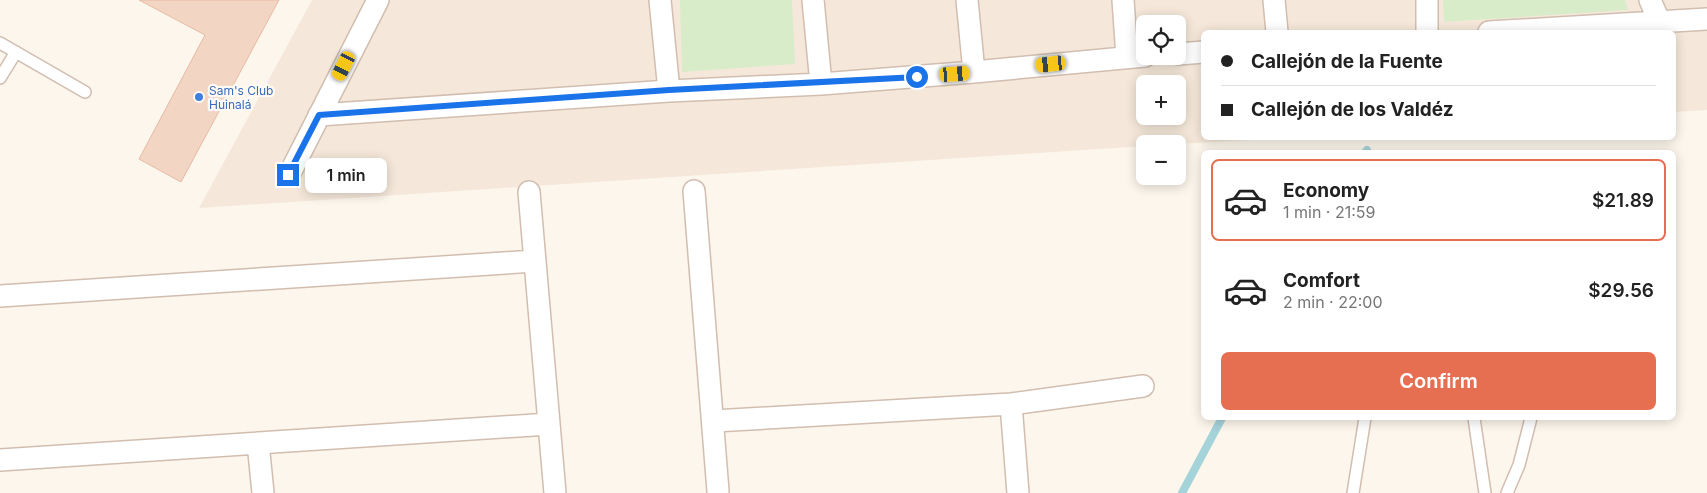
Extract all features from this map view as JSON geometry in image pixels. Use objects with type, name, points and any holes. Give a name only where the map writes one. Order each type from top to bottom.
[{"type":"street","points":[[288,175],[378,0]]},
{"type":"street","points":[[660,0],[669,90]]},
{"type":"street","points":[[813,0],[821,84]]},
{"type":"street","points":[[967,0],[974,72]]},
{"type":"street","points":[[319,115],[669,90],[821,84],[974,72],[1136,56],[1123,0]]},
{"type":"street","points":[[1274,0],[1277,30]]},
{"type":"street","points":[[1427,0],[1427,30]]},
{"type":"street","points":[[1650,0],[1660,23]]},
{"type":"street","points":[[1527,30],[1707,19]]},
{"type":"street","points":[[1186,53],[1201,52]]},
{"type":"street","points":[[694,191],[714,421],[718,491]]},
{"type":"street","points":[[529,192],[555,493]]},
{"type":"street","points":[[0,296],[535,261]]},
{"type":"street","points":[[714,421],[1011,404],[1143,386]]},
{"type":"street","points":[[1011,404],[1018,493]]},
{"type":"street","points":[[0,460],[549,424]]},
{"type":"street","points":[[258,443],[263,493]]},
{"type":"lane","points":[[0,43],[85,92]]},
{"type":"lane","points":[[0,78],[16,52]]},
{"type":"lane","points":[[1352,493],[1365,420]]},
{"type":"lane","points":[[1474,420],[1485,493]]},
{"type":"lane","points":[[1507,493],[1519,465],[1530,420]]},
{"type":"shaded area","points":[[312,0],[1707,0],[1707,110],[1676,112],[1676,30],[1201,30],[1201,140],[1248,140],[1186,144],[1186,135],[1136,135],[1136,147],[199,208]]},
{"type":"green space","points":[[680,0],[792,0],[795,64],[682,72]]},
{"type":"green space","points":[[1443,0],[1625,0],[1628,10],[1444,22]]},
{"type":"building","name":"Sam's Club Huinalá","points":[[139,0],[279,0],[181,182],[139,159],[205,35]]},
{"type":"waterway","points":[[1182,493],[1221,420]]},
{"type":"place","name":"Sam's Club Huinalá","points":[[199,97]]},
{"type":"route","points":[[288,175],[319,115],[669,90],[821,84],[917,77]]}]
